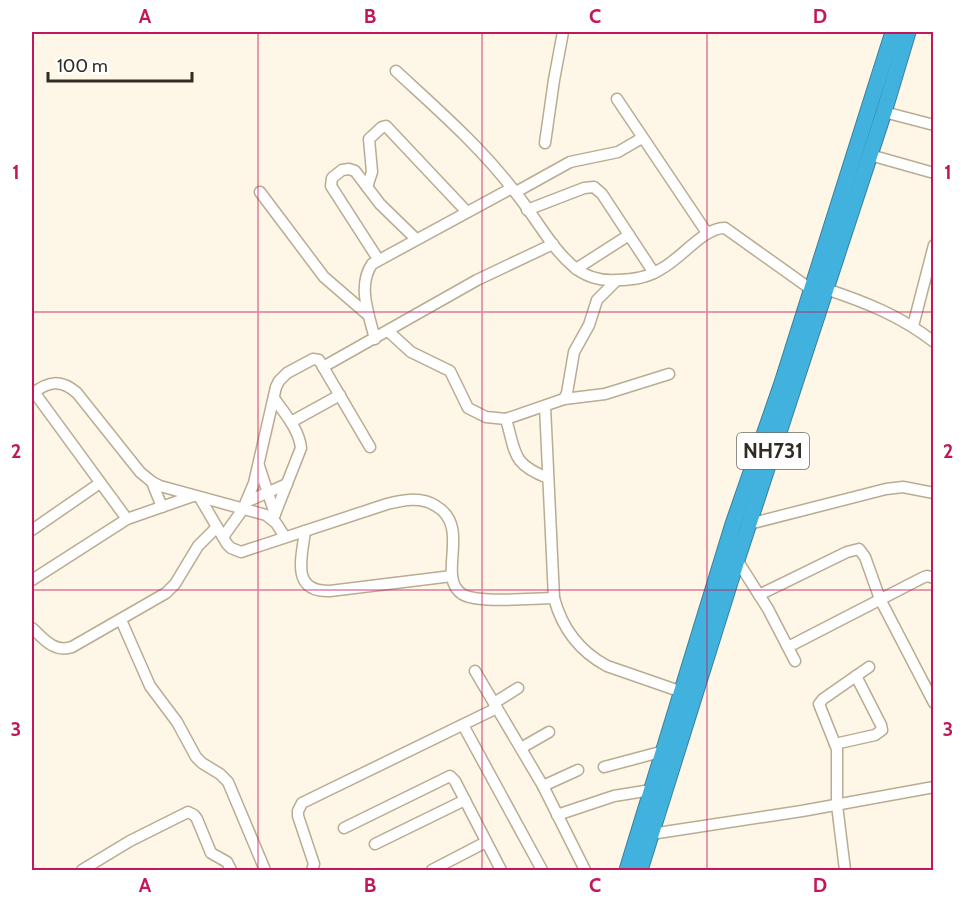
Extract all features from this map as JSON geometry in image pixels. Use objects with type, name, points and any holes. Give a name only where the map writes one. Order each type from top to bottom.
[{"type":"highway","name":"NH731","points":[[640,870],[749,524],[893,32]]},
{"type":"highway","name":"NH731","points":[[627,870],[733,524],[782,383],[870,154],[908,32]]},
{"type":"street","points":[[545,143],[563,32]]},
{"type":"street","points":[[396,71],[437,108],[514,190],[565,259],[576,269],[599,279],[616,281],[654,273],[719,227],[731,230],[819,290],[879,308],[913,326],[933,342]]},
{"type":"street","points":[[617,99],[708,233]]},
{"type":"street","points":[[884,112],[933,125]]},
{"type":"street","points":[[367,187],[372,172],[369,139],[386,126],[467,212]]},
{"type":"street","points":[[375,339],[365,295],[365,284],[369,268],[378,260],[467,212],[570,162],[618,152],[642,138]]},
{"type":"street","points":[[870,154],[933,173]]},
{"type":"street","points":[[378,260],[330,183],[336,174],[349,169],[355,171],[380,204],[416,239]]},
{"type":"street","points":[[527,210],[584,188],[594,187],[602,194],[654,273]]},
{"type":"street","points":[[260,192],[329,283],[356,303],[369,317]]},
{"type":"street","points":[[576,269],[629,235]]},
{"type":"street","points":[[323,367],[477,280],[553,243]]},
{"type":"street","points":[[913,326],[933,245]]},
{"type":"street","points":[[564,399],[574,352],[589,325],[594,304],[616,281]]},
{"type":"street","points":[[388,331],[411,352],[450,371],[466,404],[471,410],[486,417],[506,419],[564,399],[612,392],[669,374]]},
{"type":"street","points":[[223,537],[244,505],[259,465],[276,387],[287,373],[315,358],[319,360],[369,447]]},
{"type":"street","points":[[127,519],[33,393],[47,383],[53,382],[69,386],[77,393],[140,472],[152,482],[197,497],[244,505],[274,517]]},
{"type":"street","points":[[291,422],[340,395]]},
{"type":"street","points":[[274,398],[299,436],[301,448],[274,517]]},
{"type":"street","points":[[545,406],[554,598],[558,613],[574,640],[596,660],[682,692]]},
{"type":"street","points":[[506,419],[521,464],[530,471],[548,478]]},
{"type":"street","points":[[259,465],[274,517],[285,537]]},
{"type":"street","points":[[152,482],[162,507]]},
{"type":"street","points":[[32,530],[100,483]]},
{"type":"street","points":[[244,505],[287,484]]},
{"type":"street","points":[[749,524],[886,489],[903,487],[933,493]]},
{"type":"street","points":[[197,497],[231,548],[241,552],[387,504],[423,500],[441,508],[452,524],[454,535],[452,576],[459,592],[476,600],[554,598]]},
{"type":"street","points":[[32,580],[127,519],[197,497]]},
{"type":"street","points":[[32,628],[55,648],[66,649],[121,620],[171,590],[198,546],[217,527]]},
{"type":"street","points":[[305,531],[302,576],[307,585],[316,590],[330,591],[452,576]]},
{"type":"street","points":[[759,595],[847,552],[857,549],[862,551],[880,599],[933,703]]},
{"type":"street","points":[[737,560],[795,661]]},
{"type":"street","points":[[788,647],[922,578],[927,576],[933,578]]},
{"type":"street","points":[[121,620],[150,686],[177,722],[196,757],[228,782],[265,870]]},
{"type":"street","points":[[846,870],[837,805],[836,744],[819,705],[823,699],[869,667]]},
{"type":"street","points":[[475,671],[543,786],[581,869]]},
{"type":"street","points":[[836,744],[875,735],[882,730],[856,676]]},
{"type":"street","points":[[312,870],[314,864],[298,816],[302,804],[463,725],[496,705],[518,688]]},
{"type":"street","points":[[463,725],[542,870]]},
{"type":"street","points":[[521,748],[549,732]]},
{"type":"street","points":[[604,767],[664,751]]},
{"type":"street","points":[[543,786],[578,770]]},
{"type":"street","points":[[344,828],[448,776],[453,778],[501,870]]},
{"type":"street","points":[[651,834],[933,788]]},
{"type":"street","points":[[557,814],[614,796],[651,790]]},
{"type":"street","points":[[375,844],[465,800]]},
{"type":"street","points":[[82,870],[130,841],[188,812],[197,819],[211,854],[227,862],[231,870]]},
{"type":"street","points":[[432,870],[486,842]]}]
